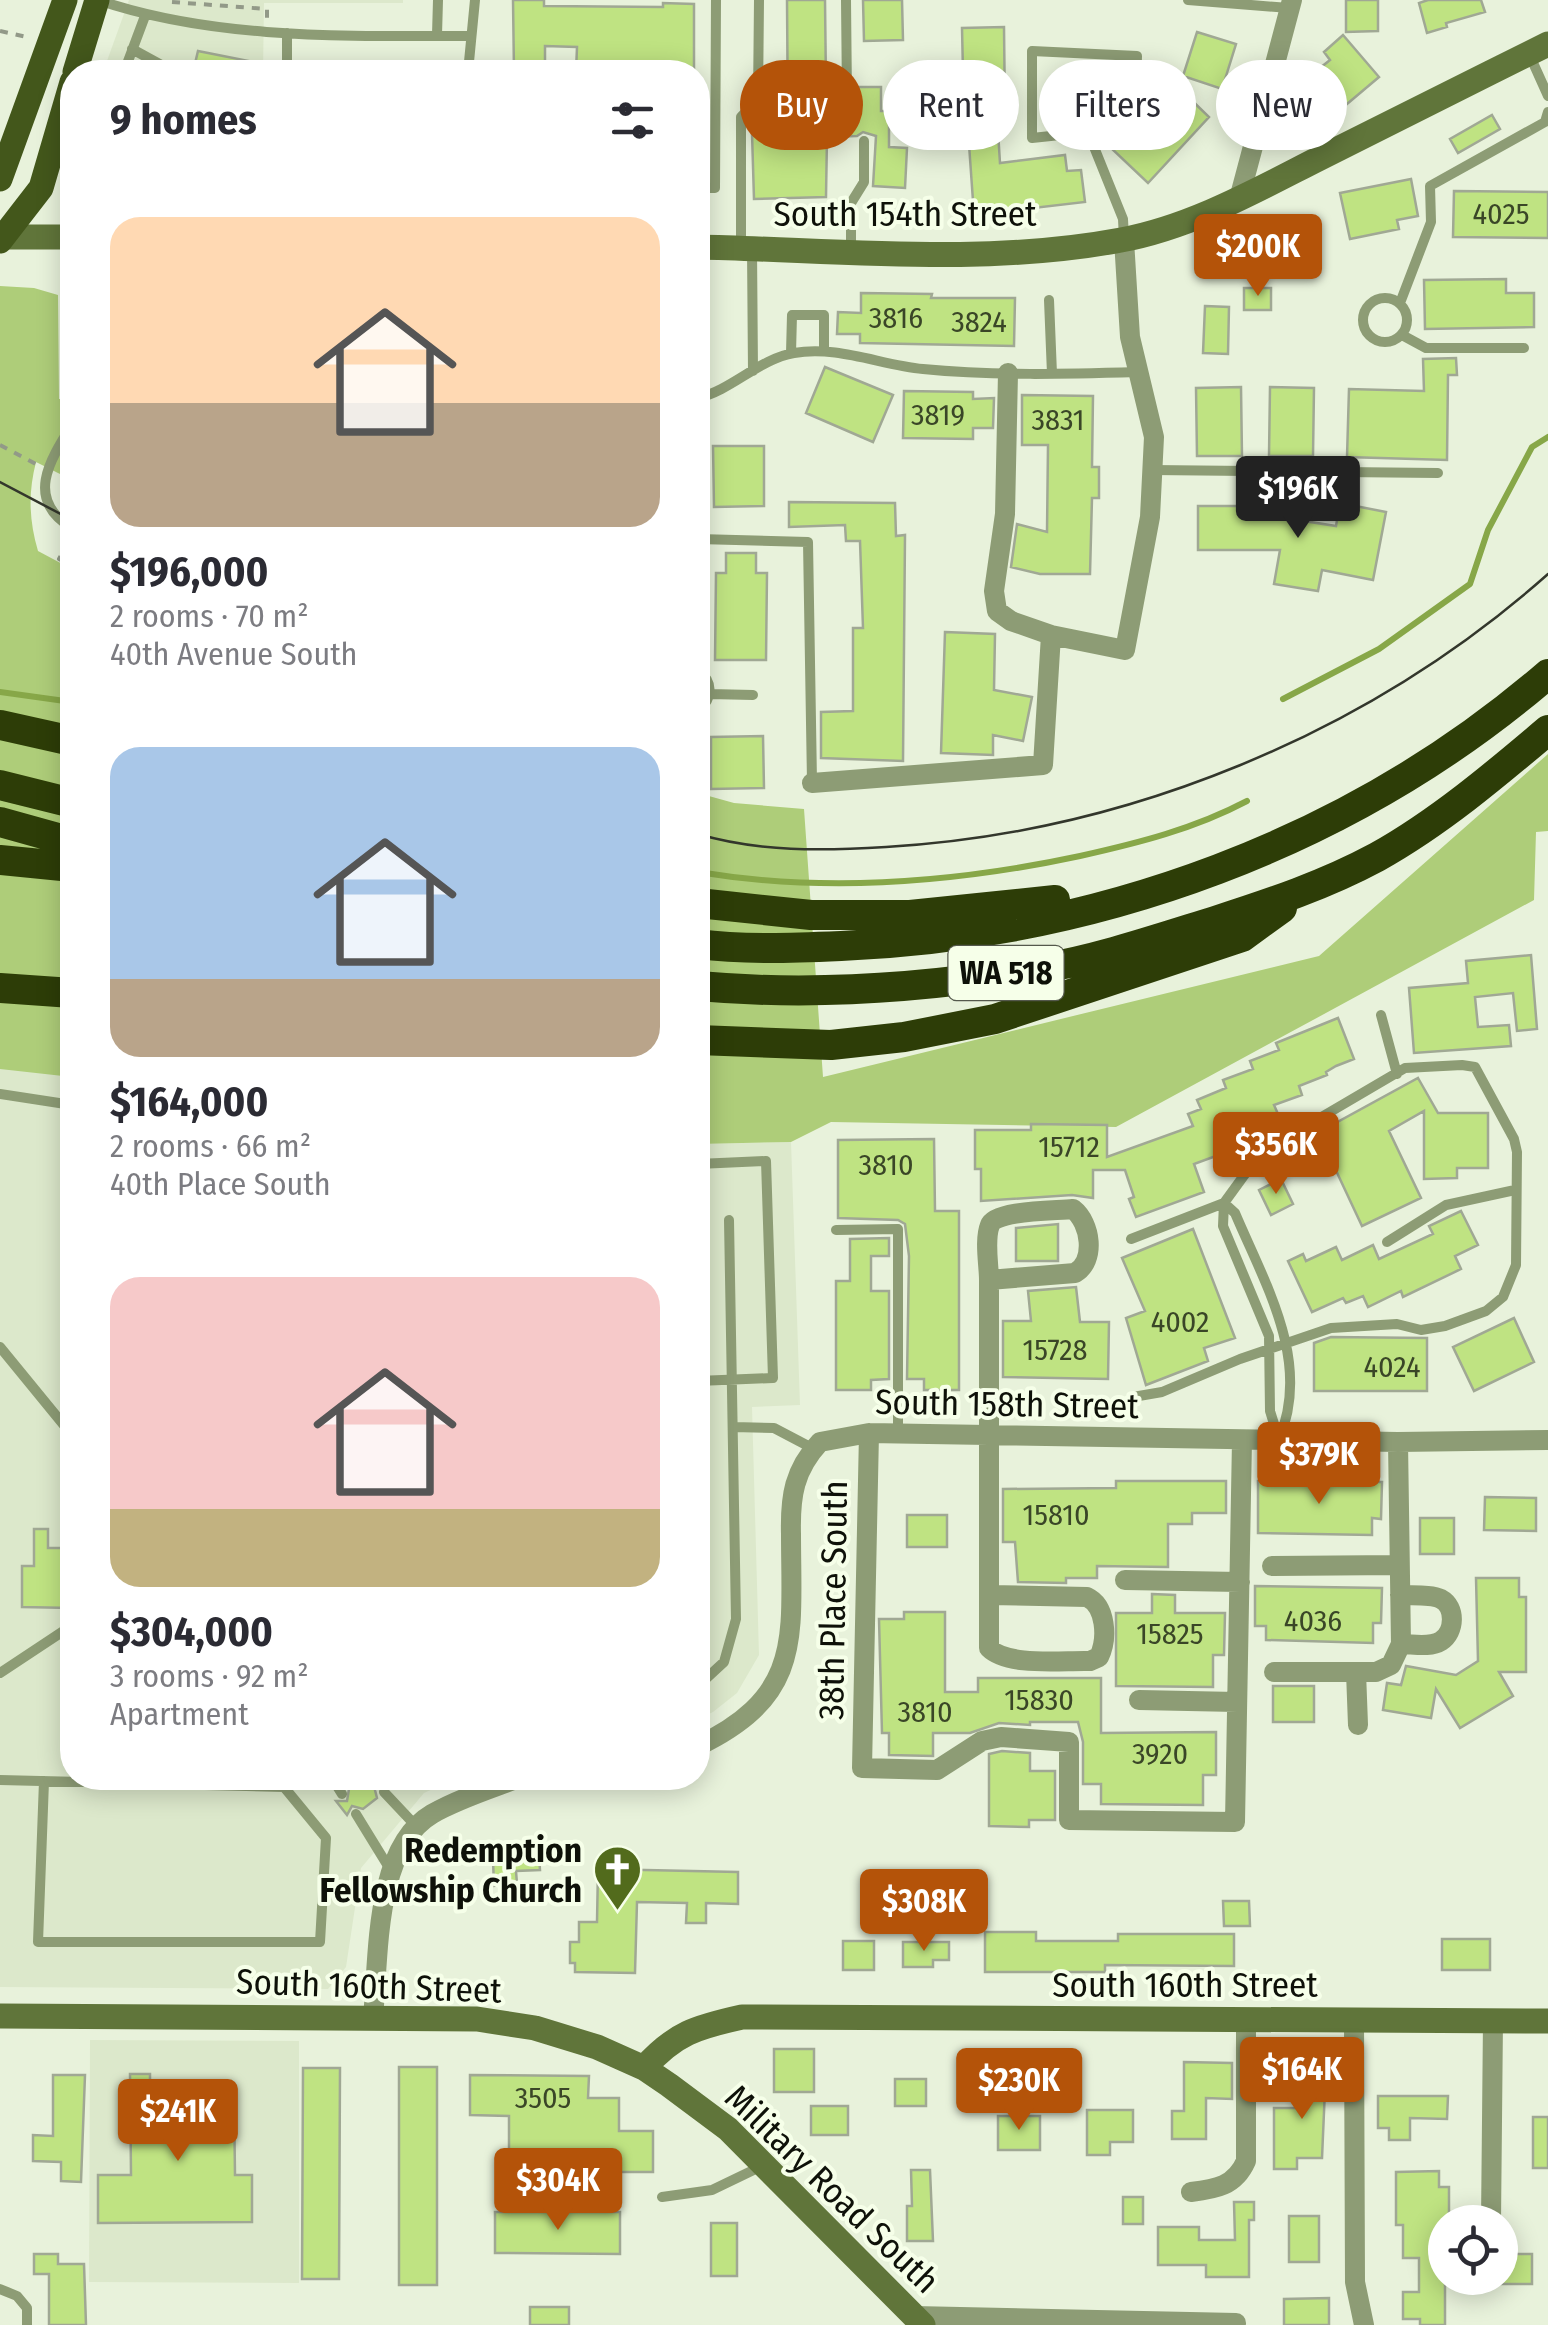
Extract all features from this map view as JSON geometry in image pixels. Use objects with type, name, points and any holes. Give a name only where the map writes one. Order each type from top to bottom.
[{"type":"highway","name":"WA 518","points":[[710,944],[812,947],[959,936],[1061,919],[1201,876],[1251,858],[1387,792],[1548,674]]},
{"type":"highway","points":[[0,724],[60,738]]},
{"type":"highway","name":"WA 518","points":[[710,987],[752,991],[858,988],[1041,969],[1140,944],[1305,892],[1380,855],[1456,803],[1548,730]]},
{"type":"highway","points":[[0,785],[60,800]]},
{"type":"highway","points":[[0,822],[60,839]]},
{"type":"highway","points":[[0,860],[60,866]]},
{"type":"highway","points":[[710,904],[811,915],[910,915],[1033,904],[1201,876]]},
{"type":"highway","points":[[710,1040],[831,1045],[904,1038],[995,1019],[1242,937],[1305,892]]},
{"type":"highway","points":[[0,988],[60,992]]},
{"type":"main road","points":[[0,179],[65,0]]},
{"type":"main road","points":[[79,60],[97,0]]},
{"type":"main road","points":[[0,235],[41,188],[60,123]]},
{"type":"street","points":[[1239,199],[1291,4]]},
{"type":"street","name":"South 154th Street","points":[[710,248],[936,256],[1038,251],[1124,240],[1184,222],[1239,199],[1539,48]]},
{"type":"street","points":[[0,235],[60,237]]},
{"type":"street","points":[[1008,373],[1005,514],[994,592],[997,611],[1012,621],[1051,635],[1125,650],[1150,516],[1154,437],[1130,338],[1124,240]]},
{"type":"street","points":[[812,784],[1042,765],[1051,635]]},
{"type":"street","points":[[989,1280],[1075,1274],[1088,1260],[1086,1224],[1073,1210],[1005,1214],[989,1226],[989,1280],[989,1435],[989,1595],[989,1648],[997,1656],[1010,1659],[1099,1657],[1102,1608],[1096,1602],[1087,1597],[989,1595]]},
{"type":"street","name":"South 158th Street","points":[[814,1449],[820,1442],[869,1433],[1398,1442],[1548,1440]]},
{"type":"street","name":"38th Place South","points":[[869,1433],[862,1768],[936,1770],[982,1741],[1001,1737],[1069,1742],[1069,1820],[1236,1822],[1238,1702]]},
{"type":"street","points":[[1138,1700],[1238,1702],[1242,1440]]},
{"type":"street","points":[[1274,1672],[1376,1672],[1391,1665],[1400,1644],[1398,1442]]},
{"type":"street","points":[[710,1739],[741,1722],[775,1685],[784,1666],[791,1631],[790,1497],[797,1475],[814,1449]]},
{"type":"street","points":[[1272,1566],[1399,1565]]},
{"type":"street","points":[[1125,1580],[1240,1582]]},
{"type":"street","points":[[1400,1595],[1440,1598],[1449,1607],[1452,1620],[1450,1632],[1441,1641],[1428,1645],[1400,1644]]},
{"type":"street","points":[[1356,1672],[1358,1725]]},
{"type":"street","points":[[373,2017],[385,1898],[391,1871],[406,1837],[432,1814],[489,1790]]},
{"type":"street","name":"South 160th Street","points":[[0,2016],[476,2019],[535,2028],[597,2047],[644,2068],[680,2034],[742,2017],[1548,2020]]},
{"type":"street","points":[[1192,2192],[1229,2184],[1240,2175],[1246,2161],[1246,2020]]},
{"type":"street","points":[[1354,2020],[1355,2282],[1364,2325]]},
{"type":"street","points":[[1491,2205],[1492,2020]]},
{"type":"street","name":"Military Road South","points":[[644,2068],[728,2129],[918,2320]]},
{"type":"street","points":[[918,2320],[1236,2323]]},
{"type":"lane","points":[[97,0],[145,16],[287,33],[471,36]]},
{"type":"lane","points":[[437,35],[438,0]]},
{"type":"lane","points":[[469,60],[475,0]]},
{"type":"lane","points":[[710,188],[715,188],[716,0]]},
{"type":"lane","points":[[753,372],[741,118],[758,99],[759,0]]},
{"type":"lane","points":[[846,0],[847,60]]},
{"type":"lane","points":[[1188,0],[1291,4]]},
{"type":"lane","points":[[128,60],[145,16]]},
{"type":"lane","points":[[287,33],[287,60]]},
{"type":"lane","points":[[1539,48],[1548,96]]},
{"type":"lane","points":[[132,49],[152,60]]},
{"type":"lane","points":[[1032,51],[1137,56],[1136,86],[1088,132],[1032,138],[1032,51]]},
{"type":"lane","points":[[1400,303],[1432,222],[1430,186],[1545,122],[1548,112]]},
{"type":"lane","points":[[851,252],[851,203],[864,182],[864,141]]},
{"type":"lane","points":[[1095,150],[1123,218],[1124,240]]},
{"type":"lane","points":[[1384,298],[1400,303],[1408,319],[1402,335],[1387,343],[1371,337],[1363,322],[1364,313],[1375,300],[1384,298]]},
{"type":"lane","points":[[1049,300],[1052,374]]},
{"type":"lane","points":[[792,353],[792,314],[824,314],[824,352]]},
{"type":"lane","points":[[1402,335],[1426,348],[1524,348]]},
{"type":"lane","points":[[710,395],[792,353],[824,352],[920,369],[1052,374],[1138,372]]},
{"type":"lane","points":[[60,448],[46,475],[44,495],[60,520]]},
{"type":"lane","points":[[1152,470],[1438,472]]},
{"type":"lane","points":[[710,539],[808,542],[812,784]]},
{"type":"lane","points":[[710,694],[753,695]]},
{"type":"lane","points":[[1381,1016],[1397,1074]]},
{"type":"lane","points":[[1130,1240],[1224,1202],[1248,1170],[1313,1122],[1405,1068],[1462,1064],[1475,1067],[1514,1139],[1518,1164],[1516,1265],[1503,1297],[1486,1311],[1421,1330],[1398,1324],[1331,1328],[1162,1392],[1133,1397]]},
{"type":"lane","points":[[0,1094],[60,1103]]},
{"type":"lane","points":[[710,1163],[766,1161],[773,1378],[710,1380]]},
{"type":"lane","points":[[1387,1242],[1446,1205],[1515,1190]]},
{"type":"lane","points":[[1224,1202],[1236,1213],[1283,1326],[1289,1417],[1279,1440]]},
{"type":"lane","points":[[1224,1202],[1223,1226],[1269,1336],[1270,1411],[1279,1440]]},
{"type":"lane","points":[[710,1675],[724,1662],[736,1620],[730,1220]]},
{"type":"lane","points":[[836,1230],[898,1229],[898,1433]]},
{"type":"lane","points":[[0,1347],[60,1420]]},
{"type":"lane","points":[[733,1426],[774,1428],[814,1449]]},
{"type":"lane","points":[[0,1673],[60,1633]]},
{"type":"lane","points":[[0,1780],[60,1781]]},
{"type":"lane","points":[[44,1781],[38,1942],[320,1942],[326,1838],[287,1790]]},
{"type":"lane","points":[[340,1790],[342,1794]]},
{"type":"lane","points":[[384,1792],[416,1826]]},
{"type":"lane","points":[[356,1814],[391,1871]]},
{"type":"lane","points":[[662,2197],[712,2190],[765,2164]]},
{"type":"lane","points":[[0,2289],[17,2296],[27,2308],[27,2325]]},
{"type":"path","points":[[166,2],[267,8],[267,30]]},
{"type":"path","points":[[0,31],[32,38]]},
{"type":"path","points":[[0,446],[37,465]]},
{"type":"shaded area","points":[[129,0],[403,0],[264,3],[263,60],[107,60]]},
{"type":"shaded area","points":[[0,1011],[60,1016],[60,1790],[431,1790],[361,1868],[346,1967],[328,1989],[0,1987]]},
{"type":"shaded area","points":[[791,1142],[800,1405],[752,1407],[759,1655],[737,1693],[710,1713],[710,1144]]},
{"type":"shaded area","points":[[90,2040],[299,2041],[299,2283],[89,2282]]},
{"type":"green space","points":[[0,286],[34,288],[58,295],[60,474],[36,462],[31,506],[38,551],[60,563],[60,1076],[0,1069]]},
{"type":"green space","points":[[1548,754],[1548,831],[1536,832],[1534,900],[1116,1127],[831,1122],[791,1142],[710,1144],[710,796],[734,803],[804,809],[823,1077],[1319,956]]},
{"type":"building","points":[[513,0],[544,0],[544,6],[694,4],[694,60],[576,60],[577,47],[545,46],[545,60],[514,60]]},
{"type":"building","points":[[787,0],[825,0],[826,60],[787,60]]},
{"type":"building","points":[[863,0],[902,0],[903,40],[864,41]]},
{"type":"building","points":[[1346,0],[1378,0],[1378,31],[1346,32]]},
{"type":"building","points":[[1481,0],[1485,12],[1427,33],[1419,3]]},
{"type":"building","points":[[1004,27],[1004,60],[963,60],[962,28]]},
{"type":"building","points":[[1197,32],[1236,44],[1231,60],[1216,60],[1216,87],[1196,80],[1196,60],[1188,60]]},
{"type":"building","points":[[1343,35],[1379,77],[1347,104],[1347,60],[1330,60],[1324,52]]},
{"type":"building","points":[[198,51],[244,60],[196,60]]},
{"type":"building","points":[[863,87],[881,87],[883,150],[907,150],[905,188],[873,186],[876,136],[863,132]]},
{"type":"building","points":[[1196,104],[1209,117],[1196,131]]},
{"type":"building","points":[[1492,115],[1500,129],[1458,153],[1450,139]]},
{"type":"building","points":[[753,150],[827,150],[826,197],[754,199]]},
{"type":"building","points":[[969,150],[999,150],[1000,163],[1065,155],[1067,171],[1081,170],[1085,202],[974,215]]},
{"type":"building","points":[[1113,150],[1178,150],[1148,183]]},
{"type":"building","points":[[1411,179],[1418,216],[1397,220],[1399,229],[1350,239],[1340,193]]},
{"type":"building","points":[[1454,191],[1548,192],[1548,238],[1453,237]]},
{"type":"building","points":[[1506,279],[1506,293],[1534,293],[1534,327],[1425,329],[1424,280]]},
{"type":"building","points":[[1244,288],[1271,288],[1271,310],[1244,310]]},
{"type":"building","points":[[861,293],[1015,298],[1014,346],[860,343],[860,334],[837,334],[838,312],[861,313]]},
{"type":"building","points":[[1205,306],[1229,307],[1228,354],[1203,353]]},
{"type":"building","points":[[1456,358],[1457,375],[1448,375],[1447,460],[1347,457],[1349,389],[1424,391],[1423,359]]},
{"type":"building","points":[[825,367],[893,395],[873,442],[806,413]]},
{"type":"building","points":[[1241,387],[1242,456],[1197,456],[1196,388]]},
{"type":"building","points":[[1270,387],[1314,388],[1313,456],[1269,456]]},
{"type":"building","points":[[904,391],[973,392],[973,399],[994,398],[993,428],[973,428],[973,439],[903,438]]},
{"type":"building","points":[[1022,395],[1093,396],[1092,467],[1099,467],[1099,498],[1092,498],[1090,574],[1040,574],[1011,567],[1017,524],[1047,532],[1048,445],[1022,445]]},
{"type":"building","points":[[713,446],[764,446],[764,506],[714,507]]},
{"type":"building","points":[[789,502],[895,503],[896,536],[905,535],[903,761],[821,758],[821,712],[853,711],[853,628],[863,628],[860,541],[846,541],[845,525],[789,527]]},
{"type":"building","points":[[1340,503],[1386,512],[1373,580],[1322,570],[1318,591],[1274,584],[1280,550],[1198,550],[1198,506],[1266,506],[1266,515],[1336,526]]},
{"type":"building","points":[[726,553],[756,553],[756,573],[767,573],[766,660],[715,660],[716,573],[726,573]]},
{"type":"building","points":[[945,632],[995,634],[994,690],[1032,697],[1023,741],[993,735],[993,755],[941,753]]},
{"type":"building","points":[[763,736],[764,788],[711,789],[711,737]]},
{"type":"building","points":[[1531,955],[1537,1029],[1517,1031],[1513,993],[1475,997],[1478,1027],[1509,1025],[1511,1046],[1414,1053],[1409,988],[1468,983],[1466,961]]},
{"type":"building","points":[[1338,1018],[1354,1059],[1299,1086],[1302,1095],[1274,1105],[1278,1114],[1248,1126],[1251,1133],[1221,1145],[1224,1153],[1194,1164],[1204,1192],[1136,1217],[1125,1170],[1093,1170],[1093,1198],[1072,1195],[981,1201],[981,1169],[975,1169],[975,1130],[1031,1130],[1031,1124],[1107,1125],[1107,1157],[1193,1126],[1188,1114],[1201,1109],[1197,1100],[1226,1088],[1223,1080],[1253,1069],[1250,1061],[1279,1050],[1276,1043]]},
{"type":"building","points":[[1418,1078],[1438,1113],[1488,1113],[1488,1168],[1457,1168],[1457,1178],[1424,1179],[1424,1111],[1389,1131],[1421,1198],[1362,1226],[1332,1162],[1317,1170],[1301,1142]]},
{"type":"building","points":[[934,1139],[935,1211],[959,1211],[959,1390],[924,1390],[924,1379],[907,1379],[909,1256],[905,1224],[898,1220],[838,1218],[838,1140]]},
{"type":"building","points":[[1281,1179],[1293,1204],[1271,1215],[1259,1190]]},
{"type":"building","points":[[1461,1211],[1478,1245],[1455,1256],[1461,1269],[1403,1297],[1401,1291],[1368,1307],[1363,1296],[1346,1303],[1343,1298],[1312,1312],[1288,1261],[1303,1254],[1306,1261],[1336,1247],[1342,1260],[1373,1245],[1379,1259],[1433,1234],[1429,1226]]},
{"type":"building","points":[[1058,1224],[1058,1261],[1016,1261],[1016,1228]]},
{"type":"building","points":[[1193,1229],[1235,1338],[1204,1348],[1208,1361],[1146,1385],[1126,1318],[1145,1311],[1122,1258]]},
{"type":"building","points":[[889,1238],[889,1256],[871,1256],[871,1291],[889,1291],[889,1379],[871,1380],[871,1390],[836,1390],[836,1281],[850,1281],[850,1239]]},
{"type":"building","points":[[1076,1287],[1080,1322],[1109,1322],[1108,1379],[1003,1377],[1003,1321],[1031,1321],[1028,1291]]},
{"type":"building","points":[[1514,1318],[1534,1362],[1474,1391],[1453,1347]]},
{"type":"building","points":[[1331,1337],[1427,1338],[1427,1391],[1314,1391],[1314,1343]]},
{"type":"building","points":[[1116,1481],[1226,1481],[1226,1513],[1192,1513],[1192,1524],[1168,1524],[1168,1567],[1097,1566],[1097,1578],[1066,1578],[1066,1583],[1018,1582],[1015,1542],[1003,1542],[1003,1489],[1116,1488]]},
{"type":"building","points":[[1258,1481],[1382,1482],[1381,1519],[1372,1518],[1372,1535],[1258,1533]]},
{"type":"building","points":[[1485,1497],[1536,1498],[1536,1531],[1484,1530]]},
{"type":"building","points":[[907,1515],[947,1515],[947,1547],[907,1547]]},
{"type":"building","points":[[1420,1518],[1454,1518],[1454,1554],[1420,1554]]},
{"type":"building","points":[[34,1529],[48,1529],[48,1548],[60,1548],[60,1608],[22,1607],[22,1566],[34,1566]]},
{"type":"building","points":[[1476,1578],[1519,1578],[1519,1597],[1526,1597],[1526,1672],[1499,1672],[1513,1696],[1460,1728],[1436,1689],[1431,1718],[1383,1710],[1387,1683],[1401,1685],[1406,1666],[1456,1675],[1478,1661]]},
{"type":"building","points":[[1255,1586],[1382,1588],[1381,1623],[1373,1623],[1373,1643],[1266,1640],[1266,1626],[1255,1626]]},
{"type":"building","points":[[1152,1594],[1175,1595],[1175,1613],[1225,1613],[1224,1655],[1213,1655],[1213,1687],[1116,1686],[1116,1613],[1152,1613]]},
{"type":"building","points":[[904,1612],[945,1612],[945,1692],[978,1692],[978,1678],[1101,1678],[1101,1733],[1216,1732],[1216,1775],[1203,1775],[1203,1805],[1101,1804],[1101,1784],[1083,1784],[1083,1742],[1078,1722],[999,1723],[970,1733],[933,1733],[933,1756],[889,1755],[889,1733],[882,1733],[879,1619],[904,1619]]},
{"type":"building","points":[[1273,1686],[1314,1686],[1314,1722],[1273,1722]]},
{"type":"building","points":[[1030,1753],[1030,1771],[1055,1771],[1055,1820],[1029,1820],[1029,1827],[989,1826],[989,1754]]},
{"type":"building","points":[[349,1790],[375,1790],[377,1798],[363,1809],[352,1806],[347,1815],[336,1801],[347,1801]]},
{"type":"building","points":[[538,1842],[540,1870],[516,1871],[517,1884],[494,1886],[493,1860],[478,1861],[478,1845]]},
{"type":"building","name":"Redemption Fellowship Church","points":[[598,1869],[738,1872],[738,1904],[706,1903],[706,1923],[686,1923],[687,1903],[637,1902],[635,1973],[575,1972],[575,1963],[570,1963],[570,1942],[579,1942],[579,1922],[597,1922]]},
{"type":"building","points":[[1223,1901],[1249,1901],[1250,1926],[1224,1926]]},
{"type":"building","points":[[985,1932],[1036,1932],[1036,1941],[1118,1941],[1118,1934],[1234,1934],[1234,1966],[1105,1965],[1105,1972],[985,1972]]},
{"type":"building","points":[[1442,1939],[1490,1939],[1490,1970],[1442,1970]]},
{"type":"building","points":[[843,1941],[874,1941],[874,1970],[843,1970]]},
{"type":"building","points":[[903,1942],[949,1942],[949,1960],[933,1960],[933,1967],[903,1967]]},
{"type":"building","points":[[774,2049],[814,2049],[814,2092],[774,2092]]},
{"type":"building","points":[[1184,2062],[1232,2063],[1232,2099],[1206,2098],[1206,2139],[1172,2139],[1172,2111],[1184,2111]]},
{"type":"building","points":[[1301,2066],[1326,2066],[1322,2158],[1297,2158],[1297,2169],[1274,2169],[1274,2108],[1301,2108]]},
{"type":"building","points":[[399,2067],[437,2067],[437,2285],[399,2285]]},
{"type":"building","points":[[303,2068],[340,2068],[339,2279],[302,2279]]},
{"type":"building","points":[[130,2074],[150,2074],[150,2099],[234,2099],[235,2175],[252,2175],[252,2222],[98,2223],[98,2175],[131,2175]]},
{"type":"building","points":[[53,2075],[85,2075],[81,2182],[61,2181],[61,2162],[33,2161],[33,2135],[53,2136]]},
{"type":"building","points":[[470,2075],[589,2076],[588,2098],[619,2098],[619,2131],[653,2131],[653,2172],[509,2172],[509,2116],[470,2115]]},
{"type":"building","points":[[895,2079],[926,2079],[926,2106],[895,2106]]},
{"type":"building","points":[[1378,2096],[1448,2096],[1447,2119],[1410,2118],[1410,2140],[1389,2140],[1389,2128],[1378,2128]]},
{"type":"building","points":[[811,2106],[848,2106],[848,2135],[811,2135]]},
{"type":"building","points":[[1087,2110],[1133,2110],[1133,2142],[1110,2142],[1110,2155],[1087,2155]]},
{"type":"building","points":[[998,2116],[1040,2116],[1040,2150],[998,2150]]},
{"type":"building","points":[[1533,2117],[1548,2117],[1548,2168],[1533,2168]]},
{"type":"building","points":[[911,2170],[930,2170],[933,2241],[907,2241],[907,2206],[912,2206]]},
{"type":"building","points":[[1439,2171],[1439,2187],[1449,2187],[1449,2205],[1428,2205],[1428,2295],[1445,2295],[1445,2325],[1420,2325],[1420,2319],[1403,2319],[1403,2292],[1419,2292],[1419,2258],[1403,2258],[1403,2225],[1396,2225],[1396,2172]]},
{"type":"building","points":[[1123,2197],[1143,2197],[1143,2224],[1123,2224]]},
{"type":"building","points":[[1234,2202],[1254,2202],[1254,2220],[1249,2220],[1249,2277],[1206,2277],[1206,2265],[1158,2265],[1158,2227],[1199,2227],[1199,2240],[1235,2240]]},
{"type":"building","points":[[495,2212],[620,2212],[620,2254],[495,2253]]},
{"type":"building","points":[[1289,2216],[1319,2216],[1319,2262],[1289,2262]]},
{"type":"building","points":[[711,2223],[737,2223],[737,2276],[711,2276]]},
{"type":"building","points":[[34,2254],[58,2254],[58,2264],[84,2264],[86,2325],[49,2325],[49,2274],[34,2274]]},
{"type":"building","points":[[1518,2254],[1532,2254],[1532,2284],[1518,2284]]},
{"type":"building","points":[[1329,2298],[1329,2325],[1284,2325],[1284,2299]]},
{"type":"building","points":[[530,2307],[569,2307],[569,2325],[530,2325]]},
{"type":"waterway","points":[[1283,699],[1379,649],[1470,584],[1488,530],[1532,447],[1548,437]]},
{"type":"waterway","points":[[0,692],[60,700]]},
{"type":"waterway","points":[[710,874],[841,883],[985,873],[1144,840],[1207,820],[1247,801]]},
{"type":"tram line","points":[[0,482],[60,514]]},
{"type":"tram line","points":[[710,837],[791,849],[886,847],[976,838],[1066,821],[1154,797],[1240,765],[1323,727],[1403,682],[1478,631],[1548,574]]},
{"type":"place","name":"Redemption Fellowship Church","points":[[617,1912]]}]
